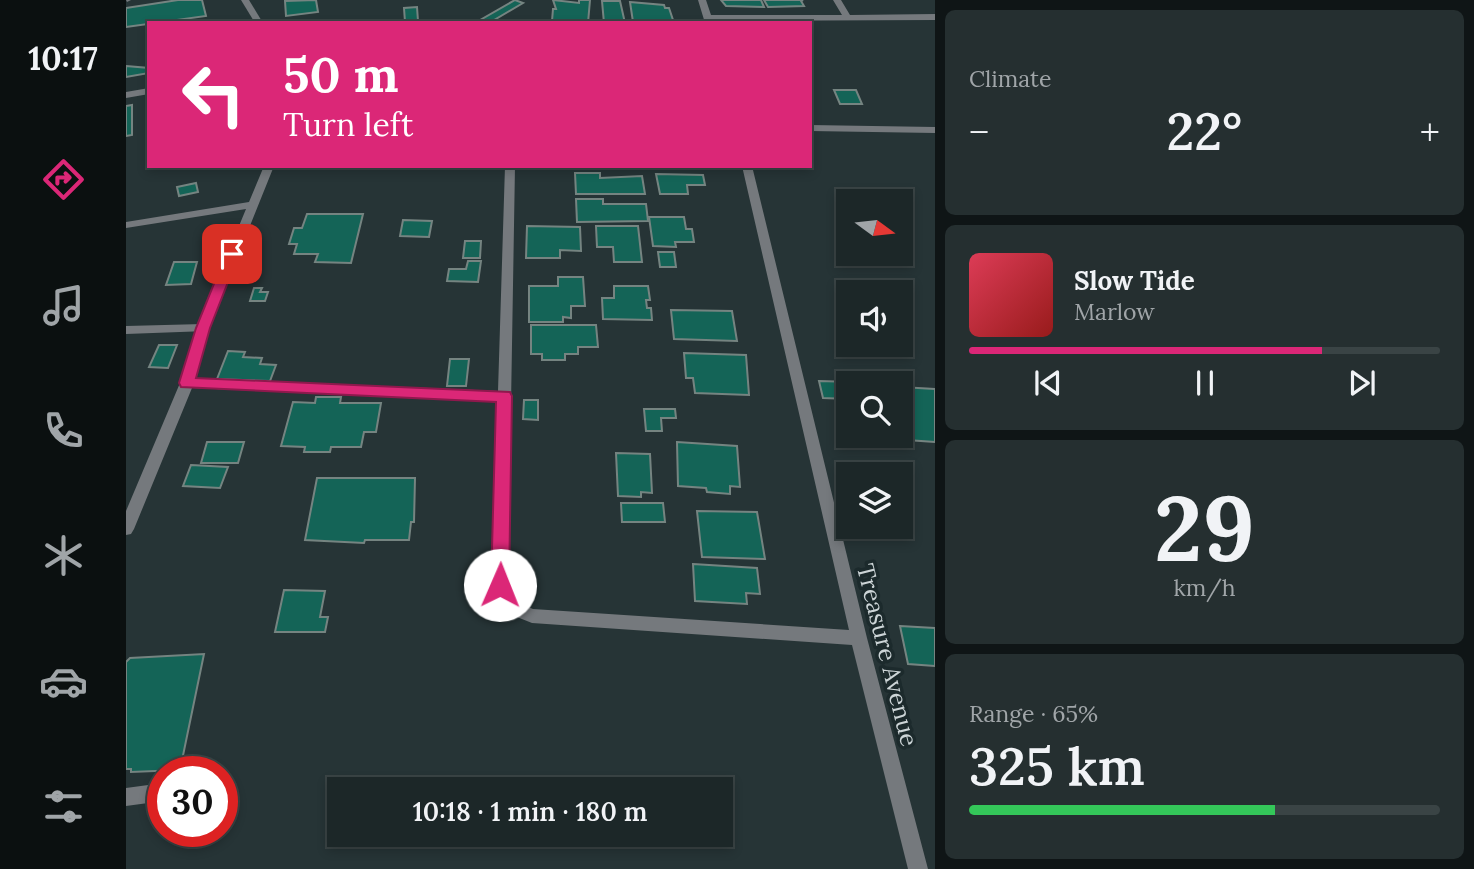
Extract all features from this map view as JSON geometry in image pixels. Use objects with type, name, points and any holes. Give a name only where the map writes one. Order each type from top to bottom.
[{"type":"street","points":[[245,0],[258,21]]},
{"type":"street","points":[[702,0],[708,20],[935,18]]},
{"type":"street","points":[[837,0],[847,17]]},
{"type":"street","points":[[126,95],[147,91]]},
{"type":"street","points":[[812,128],[935,131]]},
{"type":"street","points":[[126,529],[187,383],[203,328],[268,168]]},
{"type":"street","points":[[510,168],[500,585],[513,608],[532,616],[859,638]]},
{"type":"street","name":"Treasure Avenue","points":[[747,168],[859,638],[918,869]]},
{"type":"street","points":[[126,225],[252,205]]},
{"type":"street","points":[[126,330],[203,328]]},
{"type":"street","points":[[187,383],[504,396]]},
{"type":"street","points":[[126,797],[147,794]]},
{"type":"building","points":[[178,0],[202,0],[206,16],[147,21],[147,24],[126,27],[126,8]]},
{"type":"building","points":[[316,0],[318,12],[286,16],[285,1]]},
{"type":"building","points":[[515,0],[523,3],[492,21],[478,21]]},
{"type":"building","points":[[553,0],[579,3],[579,0],[590,0],[588,21],[552,21],[553,9],[556,9]]},
{"type":"building","points":[[721,0],[761,0],[764,7],[726,6]]},
{"type":"building","points":[[764,0],[803,0],[801,1],[804,6],[768,7]]},
{"type":"building","points":[[602,1],[620,1],[625,21],[604,21]]},
{"type":"building","points":[[630,2],[664,5],[669,8],[673,21],[633,21]]},
{"type":"building","points":[[417,7],[418,21],[405,21],[404,8]]},
{"type":"building","points":[[126,66],[147,68],[147,73],[126,77]]},
{"type":"building","points":[[834,90],[856,90],[862,104],[840,104]]},
{"type":"building","points":[[132,105],[132,135],[126,136],[126,106]]},
{"type":"building","points":[[575,173],[600,173],[600,178],[642,176],[645,194],[576,194]]},
{"type":"building","points":[[656,174],[703,175],[705,185],[687,185],[688,194],[660,194]]},
{"type":"building","points":[[196,183],[198,192],[179,196],[177,187]]},
{"type":"building","points":[[576,199],[603,199],[603,204],[646,204],[648,221],[577,222]]},
{"type":"building","points":[[307,214],[363,214],[351,263],[315,262],[318,254],[294,254],[297,244],[289,244],[294,228],[302,228]]},
{"type":"building","points":[[649,217],[684,217],[686,229],[692,229],[694,242],[675,242],[676,247],[653,246]]},
{"type":"building","points":[[403,220],[432,221],[429,237],[400,236]]},
{"type":"building","points":[[527,226],[580,227],[581,251],[560,250],[560,258],[526,258]]},
{"type":"building","points":[[596,226],[638,226],[642,262],[614,262],[613,247],[597,247]]},
{"type":"building","points":[[465,241],[481,241],[480,258],[463,258]]},
{"type":"building","points":[[658,252],[674,252],[676,267],[660,267]]},
{"type":"building","points":[[468,261],[481,261],[478,282],[447,281],[449,269],[466,269]]},
{"type":"building","points":[[174,262],[197,262],[191,284],[166,285]]},
{"type":"building","points":[[558,277],[583,277],[585,306],[571,306],[571,318],[563,317],[563,322],[529,322],[529,286],[558,286]]},
{"type":"building","points":[[614,286],[648,286],[650,300],[646,300],[647,308],[651,308],[652,320],[603,319],[602,298],[614,298]]},
{"type":"building","points":[[254,288],[262,288],[260,292],[268,292],[265,301],[250,301]]},
{"type":"building","points":[[671,310],[732,311],[737,341],[674,339]]},
{"type":"building","points":[[531,325],[596,325],[598,347],[578,347],[578,354],[565,354],[565,360],[542,360],[542,354],[531,354]]},
{"type":"building","points":[[159,345],[177,345],[168,368],[149,367]]},
{"type":"building","points":[[228,351],[245,352],[243,357],[262,358],[260,364],[276,365],[270,381],[217,379]]},
{"type":"building","points":[[684,353],[746,355],[749,395],[695,393],[693,378],[686,378]]},
{"type":"building","points":[[450,359],[469,359],[466,386],[447,386]]},
{"type":"building","points":[[819,381],[836,382],[836,398],[823,398]]},
{"type":"building","points":[[913,388],[935,389],[935,442],[913,440]]},
{"type":"building","points":[[316,397],[341,397],[340,403],[381,403],[376,432],[364,432],[361,447],[331,447],[330,452],[304,452],[305,447],[281,446],[293,402],[315,403]]},
{"type":"building","points":[[524,400],[538,400],[538,420],[523,419]]},
{"type":"building","points":[[644,409],[675,409],[676,418],[661,418],[662,431],[646,431]]},
{"type":"building","points":[[207,442],[244,442],[238,463],[201,463]]},
{"type":"building","points":[[677,442],[737,446],[740,487],[730,486],[730,494],[707,492],[706,488],[678,486]]},
{"type":"building","points":[[616,453],[650,454],[652,493],[641,492],[641,497],[618,496]]},
{"type":"building","points":[[191,465],[228,467],[220,488],[183,486]]},
{"type":"building","points":[[317,478],[415,478],[414,522],[411,522],[409,540],[365,540],[364,543],[305,540]]},
{"type":"building","points":[[621,503],[663,503],[665,522],[622,522]]},
{"type":"building","points":[[697,511],[757,512],[765,559],[702,557]]},
{"type":"building","points":[[693,564],[757,568],[760,594],[746,593],[747,604],[695,601]]},
{"type":"building","points":[[284,590],[325,591],[320,617],[328,617],[325,632],[275,632]]},
{"type":"building","points":[[900,626],[935,628],[935,666],[908,664]]},
{"type":"building","points":[[204,654],[183,756],[147,756],[147,771],[131,772],[131,769],[126,769],[126,662],[130,658]]},
{"type":"route","points":[[232,254],[203,328],[187,383],[504,396],[500,585]]}]
